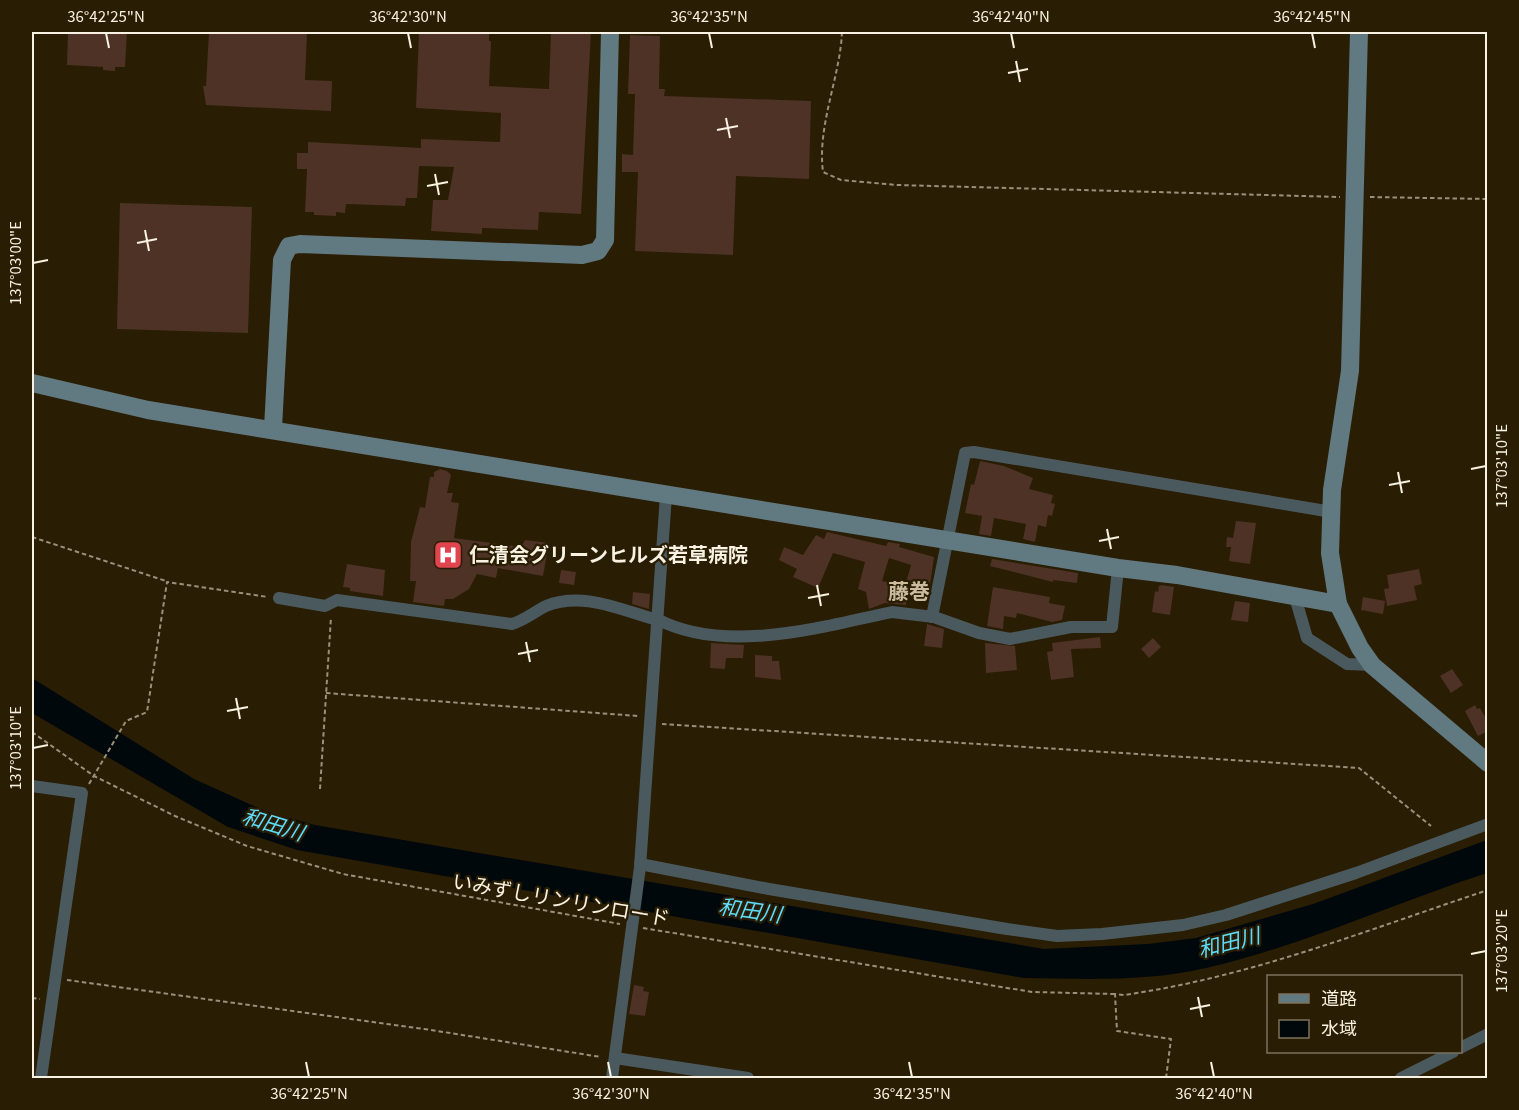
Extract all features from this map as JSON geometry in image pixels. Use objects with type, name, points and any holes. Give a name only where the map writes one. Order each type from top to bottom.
[{"type":"street","points":[[273,429],[282,260],[289,246],[300,244],[582,255],[598,251],[604,240],[610,32]]},
{"type":"street","points":[[1359,32],[1350,371],[1332,501],[1330,553],[1338,604],[1360,648],[1372,665],[1488,763]]},
{"type":"street","points":[[32,383],[115,404],[1118,568],[1177,575],[1338,604]]},
{"type":"street","points":[[932,617],[965,453],[974,452],[1326,511]]},
{"type":"street","points":[[612,1078],[640,866],[666,495]]},
{"type":"street","points":[[279,598],[325,606],[332,603],[349,602],[512,624],[524,620],[547,606],[566,601],[586,600],[710,636],[785,633],[892,612],[932,617],[979,633],[1010,639],[1071,627],[1112,627],[1118,568]]},
{"type":"street","points":[[1295,597],[1307,638],[1347,664],[1372,665]]},
{"type":"street","points":[[32,786],[82,793],[41,1078]]},
{"type":"street","points":[[640,866],[1007,929],[1057,936],[1102,934],[1183,925],[1226,915],[1356,873],[1488,824]]},
{"type":"street","points":[[1462,1047],[1488,1034]]},
{"type":"street","points":[[1401,1078],[1451,1053]]},
{"type":"street","points":[[615,1059],[748,1078]]},
{"type":"path","points":[[842,32],[837,81],[831,97],[821,159],[823,172],[841,180],[923,186],[1488,199]]},
{"type":"path","points":[[32,537],[167,582],[279,598]]},
{"type":"path","points":[[94,776],[126,721],[147,712],[167,582]]},
{"type":"path","points":[[321,789],[332,603]]},
{"type":"path","points":[[326,693],[650,720],[1359,768],[1431,826]]},
{"type":"path","name":"いみずしリンリンロード","points":[[32,732],[94,776],[174,816],[247,846],[343,874],[633,920],[1032,992],[1124,995],[1180,987],[1242,972],[1488,890]]},
{"type":"path","points":[[55,978],[431,1029],[615,1059]]},
{"type":"path","points":[[1115,994],[1117,1031],[1171,1039],[1166,1078]]},
{"type":"water","name":"和田川","points":[[32,678],[194,779],[267,812],[315,825],[1044,949],[1148,944],[1196,938],[1313,904],[1487,840],[1487,873],[1313,936],[1206,968],[1138,978],[1024,978],[297,850],[228,827],[32,713]]},
{"type":"building","points":[[68,32],[127,32],[125,67],[115,67],[115,71],[103,70],[103,67],[67,65]]},
{"type":"building","points":[[209,32],[307,32],[305,80],[332,81],[331,111],[206,105],[203,86],[206,86]]},
{"type":"building","points":[[419,32],[489,32],[489,41],[491,41],[489,86],[549,89],[551,32],[591,32],[581,214],[539,212],[538,230],[482,228],[482,234],[431,231],[433,200],[448,200],[454,167],[419,166],[417,198],[406,198],[405,206],[346,204],[345,213],[336,212],[336,216],[314,215],[314,212],[305,212],[307,169],[297,169],[297,153],[308,153],[308,142],[421,148],[421,139],[500,142],[501,113],[416,108]]},
{"type":"building","points":[[630,35],[660,36],[659,89],[665,89],[664,96],[811,101],[809,179],[736,176],[733,255],[635,251],[638,172],[622,172],[622,154],[633,155],[635,94],[628,94]]},
{"type":"building","points":[[120,203],[252,207],[248,333],[117,329]]},
{"type":"building","points":[[980,461],[1004,466],[1033,478],[1029,489],[1053,495],[1051,503],[1055,504],[1052,516],[1048,515],[1046,527],[1038,525],[1035,542],[1023,539],[1026,524],[994,518],[991,536],[979,534],[982,516],[965,513],[971,484],[974,485]]},
{"type":"building","points":[[440,469],[451,475],[447,493],[453,493],[451,502],[459,503],[454,538],[521,547],[525,540],[549,543],[543,576],[498,568],[496,578],[477,574],[469,589],[453,599],[445,599],[444,606],[413,602],[416,581],[410,581],[411,542],[420,507],[425,508],[430,477],[434,477],[434,472]]},
{"type":"building","points":[[1236,521],[1256,523],[1250,564],[1229,561],[1231,547],[1226,547],[1227,537],[1233,538]]},
{"type":"building","points":[[827,532],[886,546],[888,542],[900,544],[899,547],[934,557],[929,592],[909,587],[906,605],[885,603],[869,609],[866,592],[858,589],[865,562],[833,553],[818,588],[793,577],[797,569],[779,560],[784,547],[803,555],[816,535],[824,539]],"holes":[[[889,558],[911,565],[905,586],[882,581]]]},
{"type":"building","points":[[992,559],[1078,573],[1077,583],[1053,580],[1053,582],[990,566]]},
{"type":"building","points":[[347,564],[385,570],[383,596],[350,591],[350,588],[343,587]]},
{"type":"building","points":[[1419,569],[1422,584],[1414,586],[1417,600],[1387,606],[1384,589],[1389,588],[1387,575]]},
{"type":"building","points":[[561,570],[576,572],[574,585],[559,583]]},
{"type":"building","points":[[1159,586],[1174,587],[1170,615],[1152,612],[1155,591],[1158,592]]},
{"type":"building","points":[[993,587],[1050,597],[1049,603],[1065,606],[1062,620],[1052,622],[1017,613],[1016,618],[1004,616],[1003,629],[987,626]]},
{"type":"building","points":[[633,592],[650,594],[649,609],[632,604]]},
{"type":"building","points":[[1363,597],[1385,601],[1383,614],[1361,610]]},
{"type":"building","points":[[1235,601],[1250,603],[1248,622],[1231,620]]},
{"type":"building","points":[[927,624],[944,629],[942,648],[924,646]]},
{"type":"building","points":[[1100,637],[1101,648],[1071,649],[1074,677],[1051,680],[1047,652],[1053,651],[1052,643]]},
{"type":"building","points":[[1153,638],[1161,647],[1149,658],[1141,649]]},
{"type":"building","points":[[711,643],[744,645],[743,658],[726,658],[725,669],[710,668]]},
{"type":"building","points":[[985,643],[1015,646],[1017,670],[986,673]]},
{"type":"building","points":[[755,655],[772,656],[772,661],[779,661],[781,680],[755,677]]},
{"type":"building","points":[[1452,669],[1463,685],[1451,693],[1440,676]]},
{"type":"building","points":[[1475,705],[1477,709],[1480,708],[1488,722],[1488,731],[1478,736],[1465,711]]},
{"type":"building","points":[[634,985],[644,987],[643,991],[649,992],[645,1016],[629,1014]]},
{"type":"place","name":"仁清会グリーンヒルズ若草病院","points":[[448,555]]},
{"type":"district","name":"藤巻","points":[[909,592]]}]
